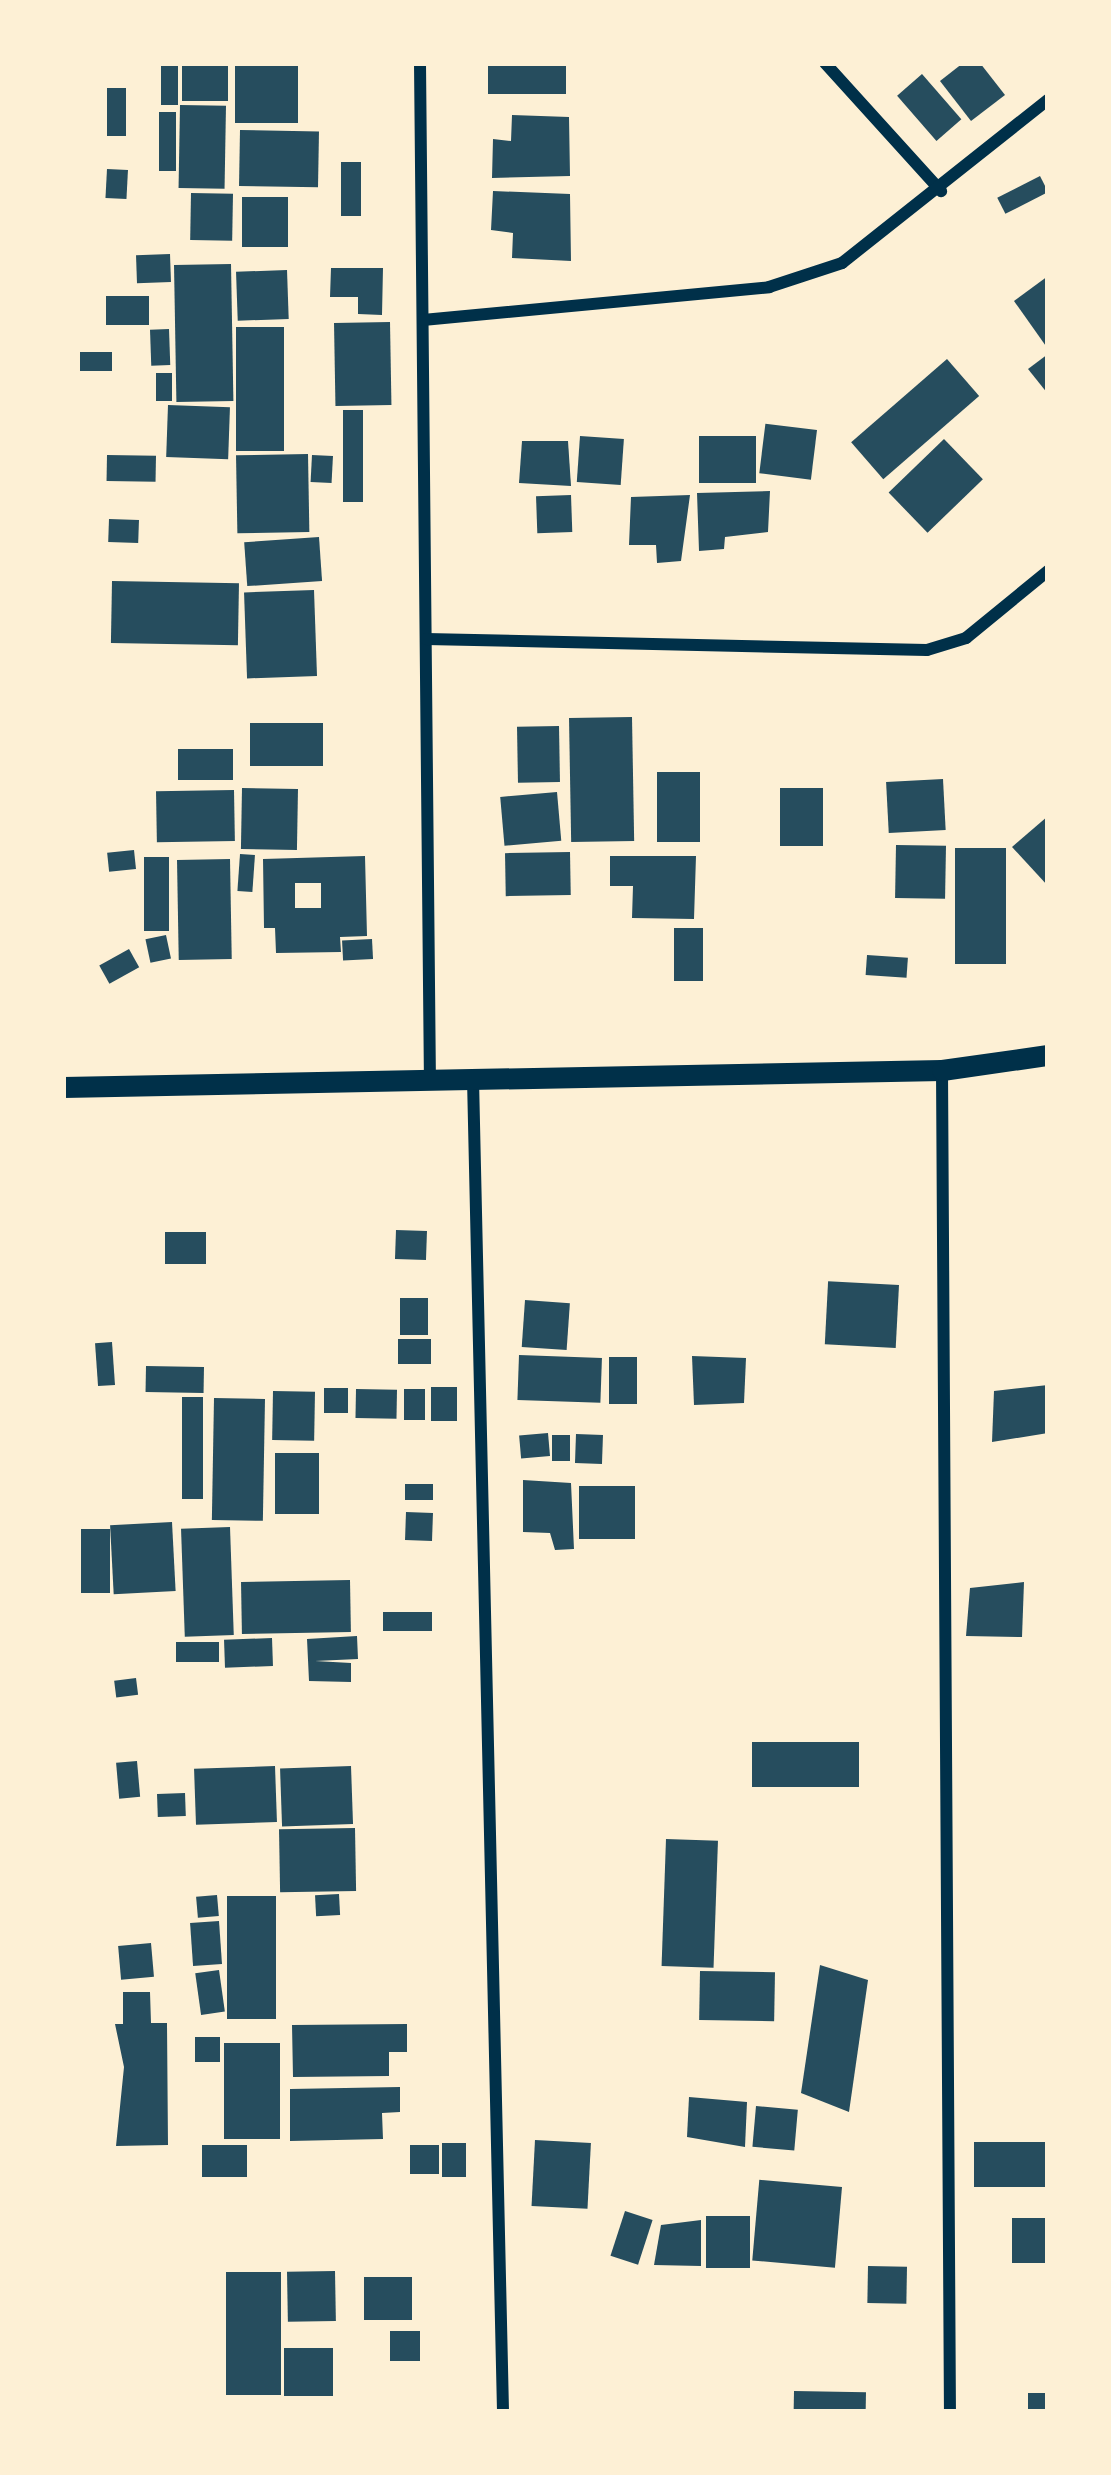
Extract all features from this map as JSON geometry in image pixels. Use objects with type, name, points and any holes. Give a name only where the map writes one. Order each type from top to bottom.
[{"type":"street","points":[[420,63],[430,1079]]},
{"type":"street","points":[[825,63],[941,191]]},
{"type":"street","points":[[423,320],[770,287],[842,263],[941,191],[1048,100]]},
{"type":"street","points":[[426,639],[927,650],[966,638],[1048,571]]},
{"type":"street","points":[[63,1087],[942,1070],[1048,1055]]},
{"type":"street","points":[[942,1070],[950,2412]]},
{"type":"street","points":[[473,1079],[503,2412]]},
{"type":"building","points":[[161,63],[178,63],[178,105],[161,105]]},
{"type":"building","points":[[182,63],[228,63],[228,101],[182,101]]},
{"type":"building","points":[[235,63],[298,63],[298,123],[235,123]]},
{"type":"building","points":[[488,63],[566,63],[566,94],[488,94]]},
{"type":"building","points":[[963,63],[980,63],[1005,95],[971,121],[940,81]]},
{"type":"building","points":[[922,74],[961,119],[936,141],[897,96]]},
{"type":"building","points":[[107,88],[126,88],[126,136],[107,136]]},
{"type":"building","points":[[180,105],[226,106],[225,189],[179,188]]},
{"type":"building","points":[[159,112],[176,112],[176,171],[159,171]]},
{"type":"building","points":[[512,115],[569,117],[570,176],[492,178],[493,139],[511,141]]},
{"type":"building","points":[[240,130],[319,131],[318,187],[239,186]]},
{"type":"building","points":[[341,162],[361,162],[361,216],[341,216]]},
{"type":"building","points":[[107,169],[128,170],[126,199],[105,198]]},
{"type":"building","points":[[1040,176],[1048,192],[1005,214],[997,198]]},
{"type":"building","points":[[493,191],[570,194],[571,261],[512,258],[513,233],[491,230]]},
{"type":"building","points":[[191,193],[233,194],[232,241],[190,240]]},
{"type":"building","points":[[242,197],[288,197],[288,247],[242,247]]},
{"type":"building","points":[[170,254],[171,282],[137,283],[136,255]]},
{"type":"building","points":[[231,264],[233,401],[176,402],[174,265]]},
{"type":"building","points":[[331,268],[383,268],[382,315],[358,314],[358,297],[330,297]]},
{"type":"building","points":[[287,270],[289,319],[238,321],[236,272]]},
{"type":"building","points":[[1048,276],[1048,349],[1014,301]]},
{"type":"building","points":[[106,296],[149,296],[149,325],[106,325]]},
{"type":"building","points":[[390,322],[391,405],[335,406],[334,323]]},
{"type":"building","points":[[236,327],[284,327],[284,451],[236,451]]},
{"type":"building","points":[[169,329],[170,365],[151,366],[150,330]]},
{"type":"building","points":[[80,352],[112,352],[112,371],[80,371]]},
{"type":"building","points":[[1048,354],[1048,394],[1028,369]]},
{"type":"building","points":[[947,359],[979,396],[883,479],[851,442]]},
{"type":"building","points":[[156,373],[172,373],[172,401],[156,401]]},
{"type":"building","points":[[168,405],[230,407],[228,459],[166,457]]},
{"type":"building","points":[[343,410],[363,410],[363,502],[343,502]]},
{"type":"building","points":[[765,424],[817,430],[811,480],[759,473]]},
{"type":"building","points":[[580,436],[624,439],[621,485],[577,482]]},
{"type":"building","points":[[699,436],[756,436],[756,483],[699,483]]},
{"type":"building","points":[[944,439],[983,479],[928,533],[889,492]]},
{"type":"building","points":[[522,441],[568,441],[571,486],[519,483]]},
{"type":"building","points":[[308,454],[309,532],[237,533],[236,455]]},
{"type":"building","points":[[107,455],[156,456],[156,482],[107,481]]},
{"type":"building","points":[[312,455],[333,456],[332,483],[311,482]]},
{"type":"building","points":[[770,491],[768,532],[725,537],[724,549],[699,551],[697,493]]},
{"type":"building","points":[[571,495],[572,532],[537,533],[536,496]]},
{"type":"building","points":[[690,495],[681,561],[657,563],[656,545],[629,545],[631,497]]},
{"type":"building","points":[[109,519],[139,520],[138,543],[108,542]]},
{"type":"building","points":[[319,537],[322,581],[247,586],[244,542]]},
{"type":"building","points":[[112,581],[239,583],[238,645],[111,643]]},
{"type":"building","points":[[314,590],[317,676],[247,678],[244,592]]},
{"type":"building","points":[[632,717],[634,841],[571,842],[569,718]]},
{"type":"building","points":[[250,723],[323,723],[323,766],[250,766]]},
{"type":"building","points":[[559,726],[560,782],[518,783],[517,727]]},
{"type":"building","points":[[178,749],[233,749],[233,780],[178,780]]},
{"type":"building","points":[[657,772],[700,772],[700,842],[657,842]]},
{"type":"building","points":[[943,779],[946,830],[889,833],[886,782]]},
{"type":"building","points":[[242,788],[298,789],[297,850],[241,849]]},
{"type":"building","points":[[780,788],[823,788],[823,846],[780,846]]},
{"type":"building","points":[[234,790],[235,841],[157,842],[156,791]]},
{"type":"building","points":[[557,792],[561,841],[504,846],[500,797]]},
{"type":"building","points":[[1048,816],[1048,886],[1012,847]]},
{"type":"building","points":[[896,845],[946,846],[945,899],[895,898]]},
{"type":"building","points":[[955,848],[1006,848],[1006,964],[955,964]]},
{"type":"building","points":[[134,850],[136,869],[109,872],[107,853]]},
{"type":"building","points":[[570,852],[571,895],[506,896],[505,853]]},
{"type":"building","points":[[240,854],[255,855],[252,892],[237,891]]},
{"type":"building","points":[[365,856],[367,936],[340,937],[341,952],[276,953],[275,928],[264,928],[263,859]],"holes":[[[295,883],[321,883],[321,908],[295,908]]]},
{"type":"building","points":[[610,856],[696,856],[694,919],[632,918],[633,886],[610,886]]},
{"type":"building","points":[[144,857],[169,857],[169,931],[144,931]]},
{"type":"building","points":[[230,859],[232,959],[179,960],[177,860]]},
{"type":"building","points":[[674,928],[703,928],[703,981],[674,981]]},
{"type":"building","points":[[166,935],[171,958],[150,963],[145,939]]},
{"type":"building","points":[[372,939],[373,959],[343,961],[342,941]]},
{"type":"building","points":[[129,949],[139,967],[109,984],[99,965]]},
{"type":"building","points":[[867,955],[908,958],[907,978],[866,975]]},
{"type":"building","points":[[396,1230],[427,1231],[426,1260],[395,1259]]},
{"type":"building","points":[[165,1232],[206,1232],[206,1264],[165,1264]]},
{"type":"building","points":[[828,1281],[899,1285],[896,1348],[825,1344]]},
{"type":"building","points":[[400,1298],[428,1298],[428,1335],[400,1335]]},
{"type":"building","points":[[525,1300],[570,1303],[567,1350],[522,1347]]},
{"type":"building","points":[[398,1339],[431,1339],[431,1364],[398,1364]]},
{"type":"building","points":[[112,1342],[115,1385],[98,1386],[95,1343]]},
{"type":"building","points":[[519,1355],[602,1358],[600,1403],[517,1400]]},
{"type":"building","points":[[692,1356],[746,1358],[744,1403],[694,1405]]},
{"type":"building","points":[[609,1357],[637,1357],[637,1404],[609,1404]]},
{"type":"building","points":[[146,1366],[204,1367],[204,1393],[146,1392]]},
{"type":"building","points":[[1048,1385],[1048,1433],[992,1442],[994,1391]]},
{"type":"building","points":[[431,1387],[457,1387],[457,1421],[431,1421]]},
{"type":"building","points":[[324,1388],[348,1388],[348,1413],[324,1413]]},
{"type":"building","points":[[356,1389],[397,1390],[396,1419],[355,1418]]},
{"type":"building","points":[[404,1389],[425,1389],[425,1420],[404,1420]]},
{"type":"building","points":[[273,1391],[315,1392],[314,1441],[272,1440]]},
{"type":"building","points":[[182,1397],[203,1397],[203,1499],[182,1499]]},
{"type":"building","points":[[214,1398],[265,1399],[263,1521],[212,1520]]},
{"type":"building","points":[[548,1433],[550,1456],[521,1458],[519,1436]]},
{"type":"building","points":[[576,1434],[603,1435],[602,1464],[575,1463]]},
{"type":"building","points":[[552,1435],[570,1435],[570,1461],[552,1461]]},
{"type":"building","points":[[275,1453],[319,1453],[319,1514],[275,1514]]},
{"type":"building","points":[[523,1480],[571,1483],[574,1549],[555,1550],[550,1533],[523,1532]]},
{"type":"building","points":[[405,1484],[433,1484],[433,1500],[405,1500]]},
{"type":"building","points":[[579,1486],[635,1486],[635,1539],[579,1539]]},
{"type":"building","points":[[406,1512],[433,1513],[432,1541],[405,1540]]},
{"type":"building","points":[[172,1522],[176,1591],[114,1594],[110,1525]]},
{"type":"building","points":[[230,1527],[234,1635],[185,1637],[181,1529]]},
{"type":"building","points":[[81,1529],[110,1529],[110,1593],[81,1593]]},
{"type":"building","points":[[350,1580],[351,1632],[242,1634],[241,1582]]},
{"type":"building","points":[[1024,1582],[1022,1637],[966,1636],[970,1588]]},
{"type":"building","points":[[383,1612],[432,1612],[432,1631],[383,1631]]},
{"type":"building","points":[[357,1636],[358,1659],[315,1661],[351,1663],[351,1682],[309,1681],[307,1639]]},
{"type":"building","points":[[272,1638],[273,1666],[225,1668],[224,1640]]},
{"type":"building","points":[[176,1642],[219,1642],[219,1662],[176,1662]]},
{"type":"building","points":[[136,1678],[138,1695],[116,1698],[114,1681]]},
{"type":"building","points":[[752,1742],[859,1742],[859,1787],[752,1787]]},
{"type":"building","points":[[137,1761],[140,1797],[119,1799],[116,1763]]},
{"type":"building","points":[[275,1766],[277,1822],[196,1825],[194,1769]]},
{"type":"building","points":[[351,1766],[353,1824],[282,1826],[280,1768]]},
{"type":"building","points":[[185,1793],[186,1816],[158,1817],[157,1794]]},
{"type":"building","points":[[355,1828],[356,1891],[280,1892],[279,1829]]},
{"type":"building","points":[[666,1839],[718,1841],[714,1968],[662,1966]]},
{"type":"building","points":[[339,1894],[340,1915],[316,1916],[315,1895]]},
{"type":"building","points":[[217,1895],[219,1916],[198,1918],[196,1897]]},
{"type":"building","points":[[227,1896],[276,1896],[276,2019],[227,2019]]},
{"type":"building","points":[[219,1921],[222,1964],[193,1966],[190,1923]]},
{"type":"building","points":[[151,1943],[154,1977],[121,1980],[118,1946]]},
{"type":"building","points":[[820,1965],[868,1980],[849,2112],[801,2093]]},
{"type":"building","points":[[219,1970],[225,2012],[201,2015],[195,1973]]},
{"type":"building","points":[[700,1971],[775,1972],[774,2021],[699,2020]]},
{"type":"building","points":[[123,1992],[150,1992],[151,2023],[167,2023],[168,2145],[116,2146],[124,2067],[115,2024],[123,2024]]},
{"type":"building","points":[[407,2024],[407,2052],[389,2052],[389,2076],[293,2077],[292,2025]]},
{"type":"building","points":[[195,2037],[220,2037],[220,2062],[195,2062]]},
{"type":"building","points":[[224,2043],[280,2043],[280,2139],[224,2139]]},
{"type":"building","points":[[400,2087],[400,2112],[382,2113],[383,2139],[290,2141],[290,2089]]},
{"type":"building","points":[[689,2097],[747,2102],[745,2147],[687,2137]]},
{"type":"building","points":[[756,2106],[798,2110],[794,2151],[752,2147]]},
{"type":"building","points":[[535,2140],[591,2143],[587,2209],[532,2206]]},
{"type":"building","points":[[974,2142],[1048,2142],[1048,2187],[974,2187]]},
{"type":"building","points":[[442,2143],[466,2143],[466,2177],[442,2177]]},
{"type":"building","points":[[202,2145],[247,2145],[247,2177],[202,2177]]},
{"type":"building","points":[[410,2145],[439,2145],[439,2174],[410,2174]]},
{"type":"building","points":[[759,2180],[842,2187],[835,2268],[752,2260]]},
{"type":"building","points":[[625,2211],[653,2220],[638,2265],[610,2256]]},
{"type":"building","points":[[706,2216],[750,2216],[750,2268],[706,2268]]},
{"type":"building","points":[[1012,2218],[1048,2218],[1048,2263],[1012,2263]]},
{"type":"building","points":[[701,2220],[701,2266],[654,2265],[661,2225]]},
{"type":"building","points":[[868,2266],[907,2267],[906,2304],[867,2303]]},
{"type":"building","points":[[335,2271],[336,2321],[288,2322],[287,2272]]},
{"type":"building","points":[[226,2272],[281,2272],[281,2395],[226,2395]]},
{"type":"building","points":[[364,2277],[412,2277],[412,2320],[364,2320]]},
{"type":"building","points":[[390,2331],[420,2331],[420,2361],[390,2361]]},
{"type":"building","points":[[284,2348],[333,2348],[333,2396],[284,2396]]},
{"type":"building","points":[[794,2391],[866,2392],[866,2412],[794,2412]]},
{"type":"building","points":[[1028,2393],[1048,2393],[1048,2412],[1028,2412]]}]
